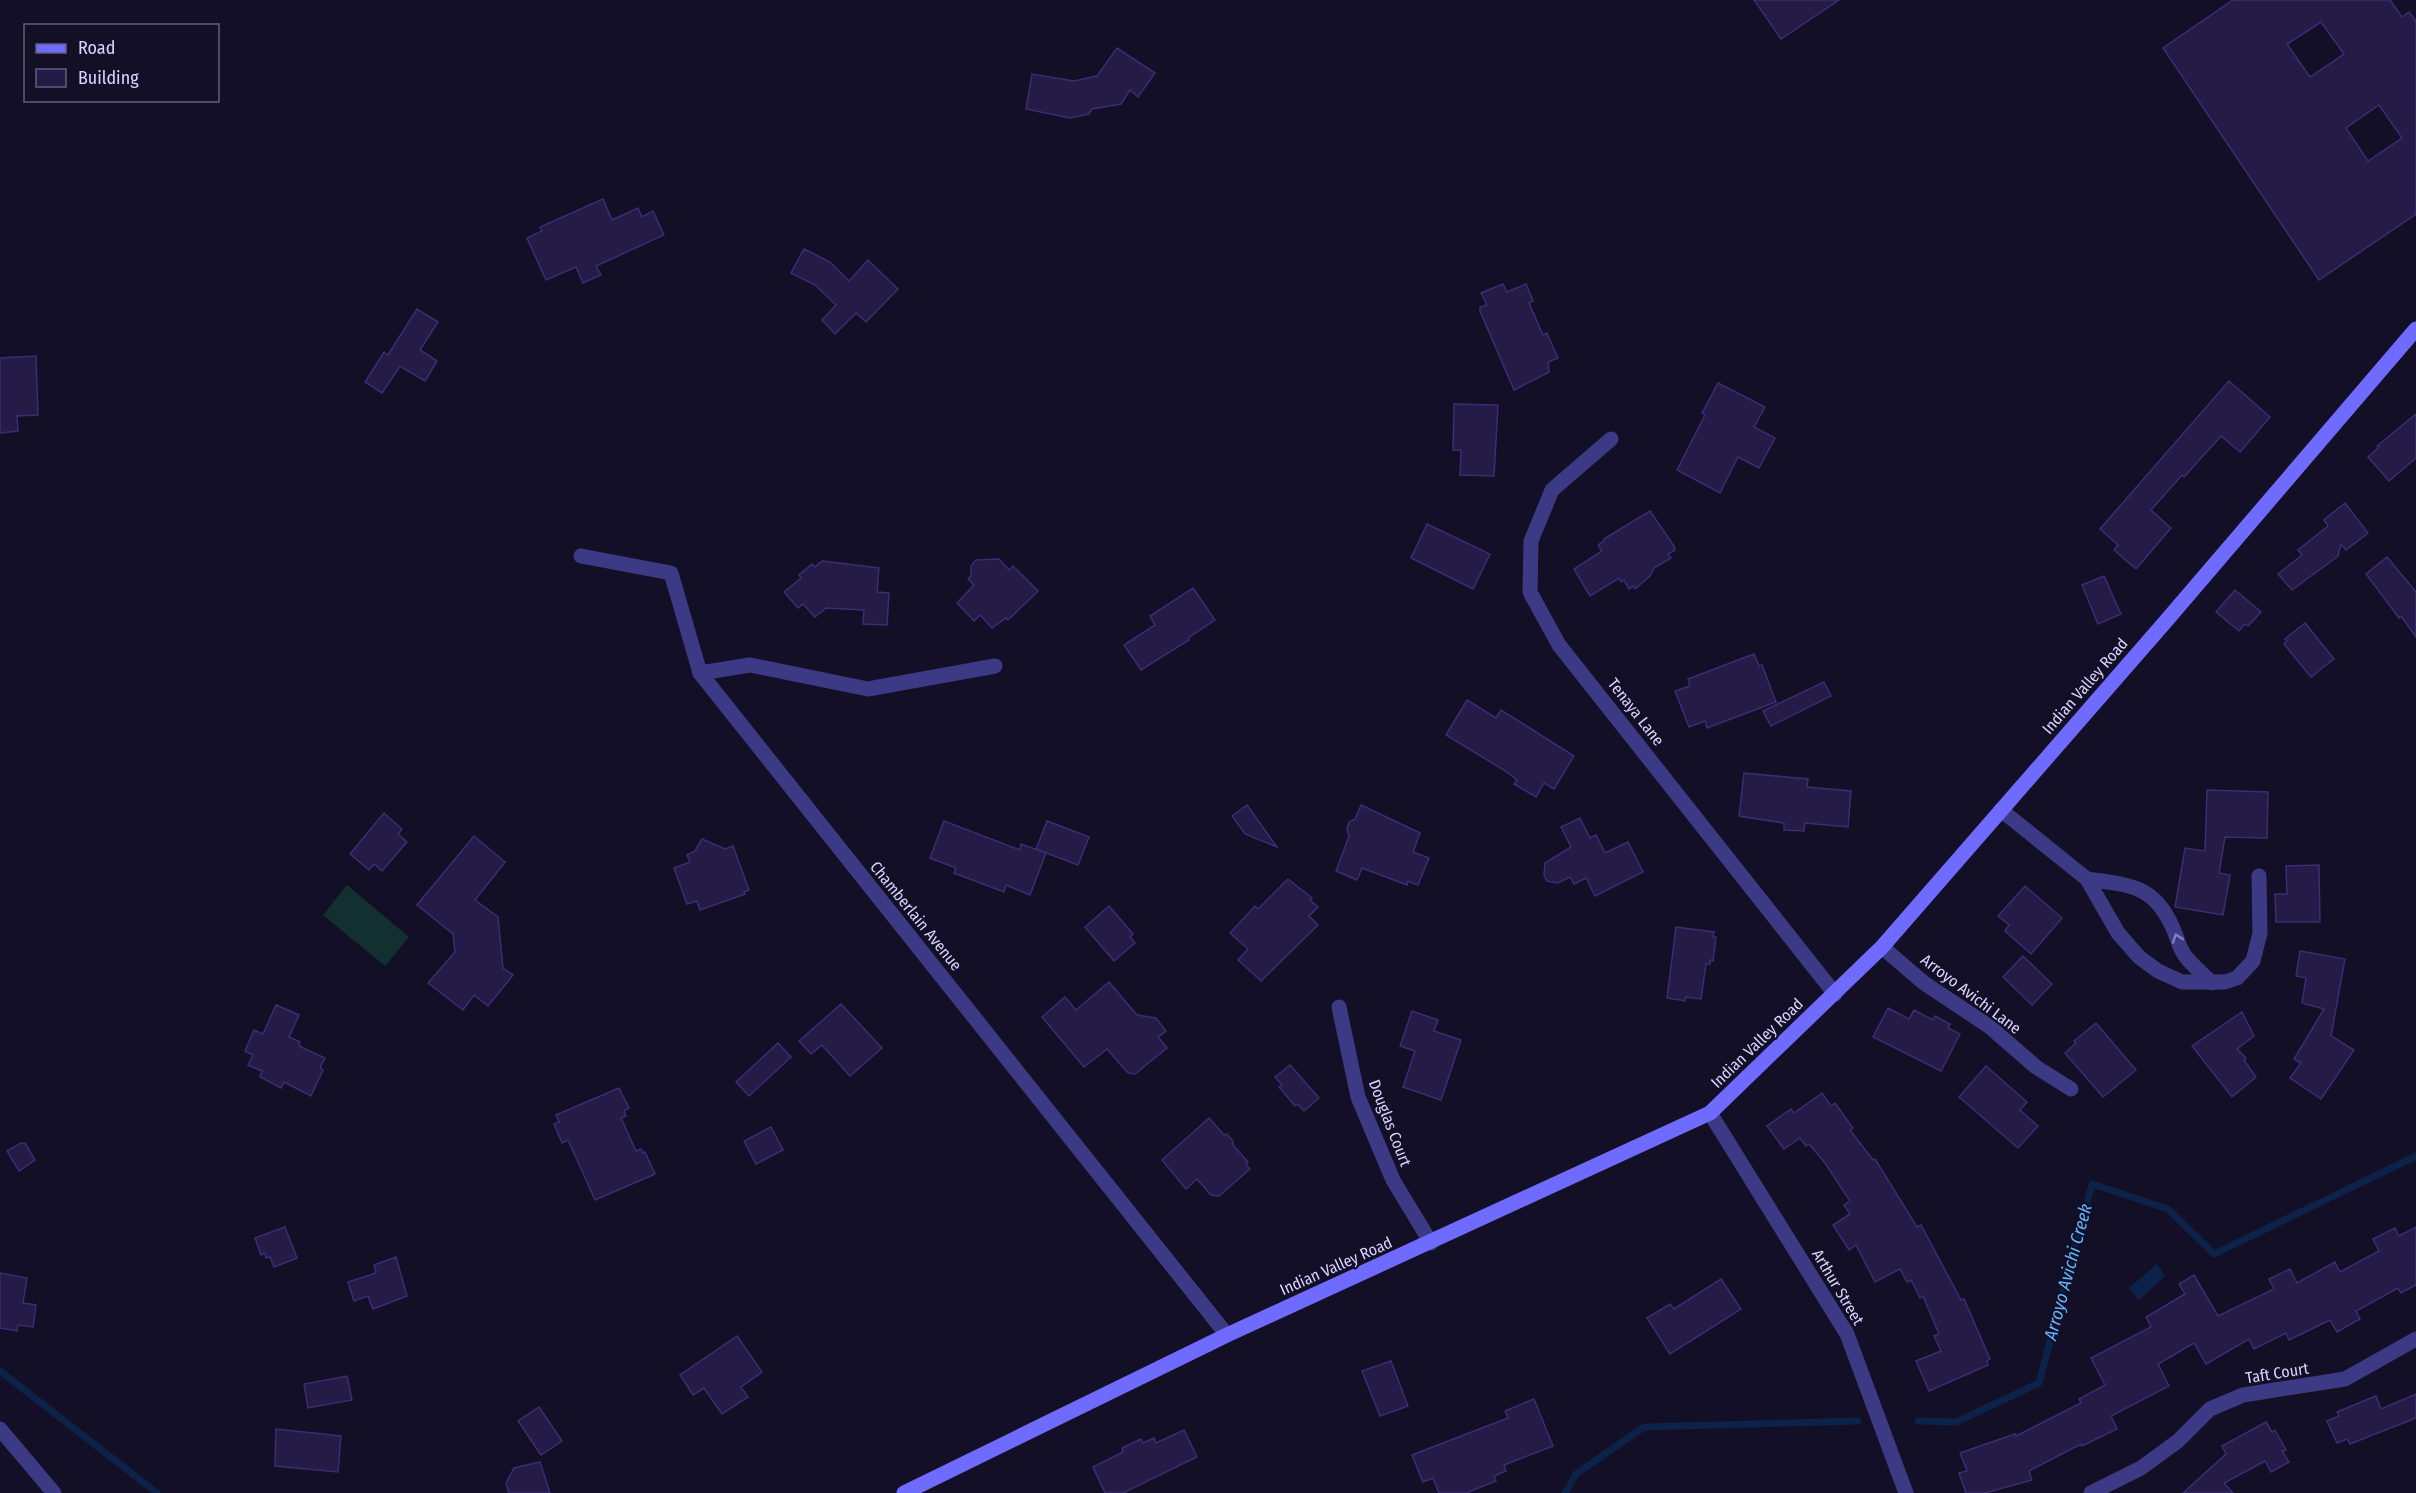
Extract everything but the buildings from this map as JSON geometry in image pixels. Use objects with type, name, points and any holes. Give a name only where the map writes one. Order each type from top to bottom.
[{"type":"street","name":"Indian Valley Road","points":[[904,1493],[1227,1335],[1710,1113],[1882,947],[2416,329]]},
{"type":"street","name":"Tenaya Lane","points":[[1611,439],[1552,490],[1531,541],[1530,592],[1559,645],[1835,993]]},
{"type":"street","name":"Chamberlain Avenue","points":[[581,556],[671,573],[700,673],[1227,1335]]},
{"type":"street","points":[[700,673],[750,664],[868,689],[995,666]]},
{"type":"street","points":[[2001,810],[2087,879],[2118,933],[2148,964],[2182,982],[2225,982],[2237,978],[2253,961],[2260,933],[2259,876]]},
{"type":"street","points":[[2087,879],[2133,886],[2154,899],[2169,920],[2178,944],[2186,957],[2212,983]]},
{"type":"street","name":"Arroyo Avichi Lane","points":[[1882,947],[1924,983],[1990,1027],[2036,1067],[2071,1089]]},
{"type":"street","name":"Douglas Court","points":[[1339,1007],[1358,1097],[1393,1180],[1431,1243]]},
{"type":"street","name":"Arthur Street","points":[[1710,1113],[1847,1334],[1906,1493]]},
{"type":"street","name":"Taft Court","points":[[2091,1493],[2141,1468],[2178,1441],[2210,1409],[2243,1395],[2345,1379],[2416,1339]]},
{"type":"street","points":[[0,1429],[54,1493]]},
{"type":"green space","points":[[347,885],[409,937],[385,966],[323,915]]},
{"type":"water","points":[[2157,1264],[2165,1276],[2139,1300],[2129,1288]]},
{"type":"waterway","name":"Arroyo Avichi Creek","points":[[1918,1421],[1956,1422],[2039,1383],[2092,1184],[2168,1209],[2214,1254],[2416,1156]]},
{"type":"waterway","points":[[0,1371],[157,1493]]},
{"type":"waterway","name":"Arroyo Avichi Creek","points":[[1565,1493],[1576,1474],[1644,1427],[1858,1421]]}]
